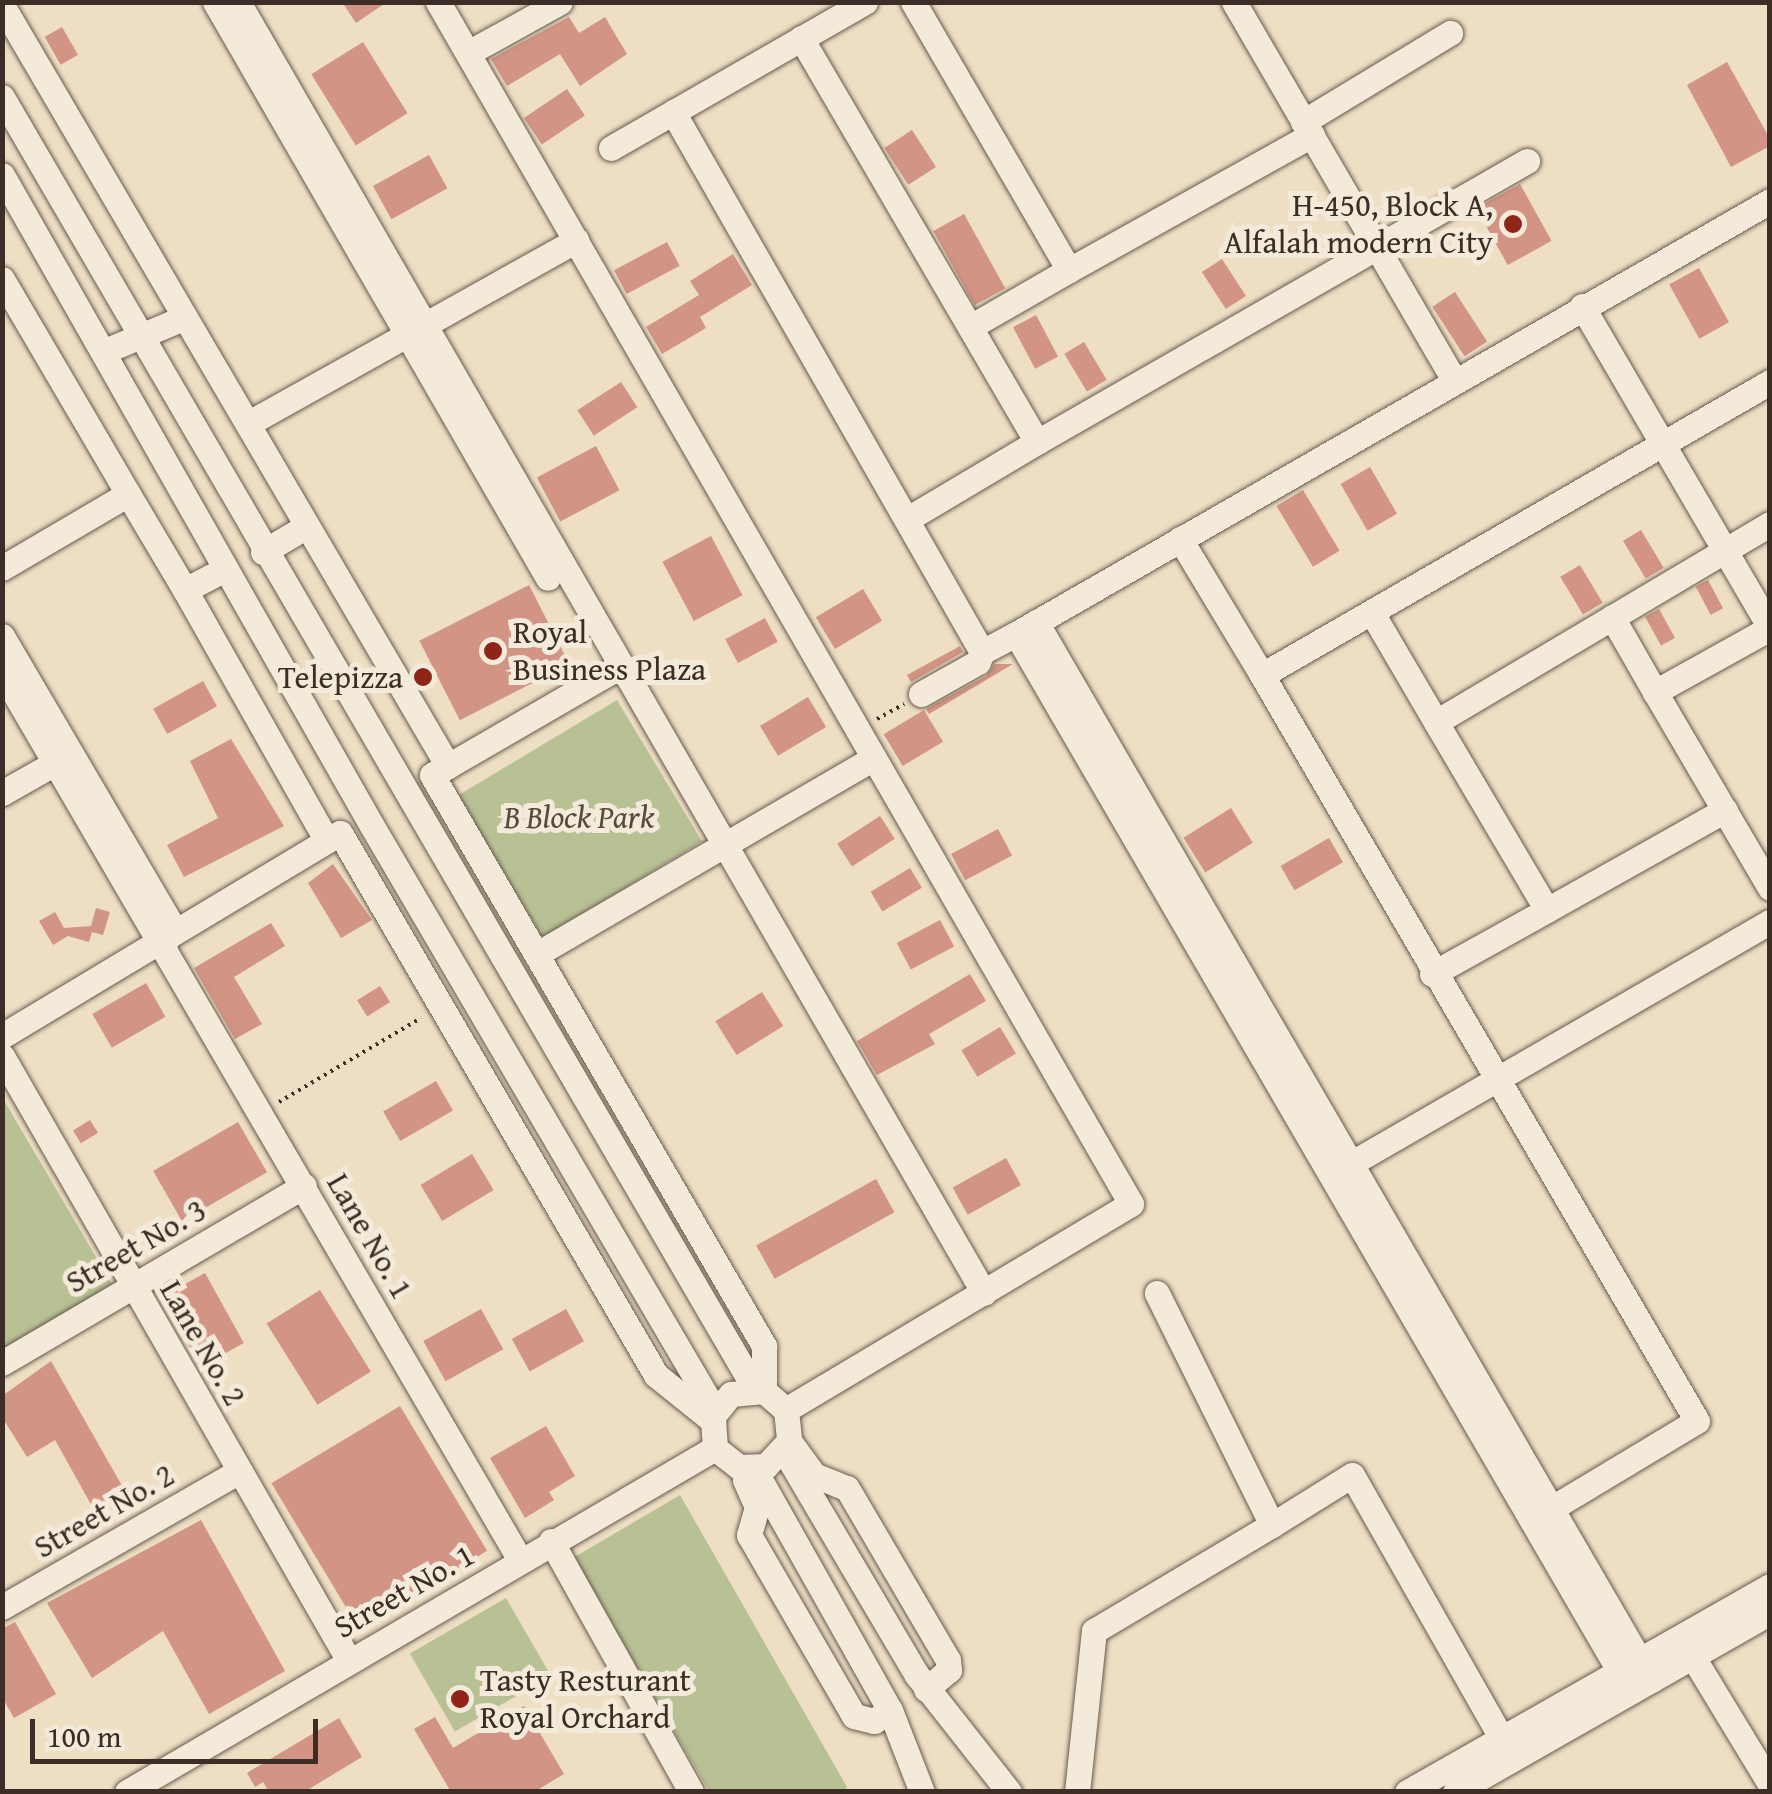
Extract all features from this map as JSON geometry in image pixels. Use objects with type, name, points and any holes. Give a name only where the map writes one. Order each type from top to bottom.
[{"type":"street","points":[[216,2],[416,330]]},
{"type":"street","points":[[238,2],[416,330],[611,671],[722,846],[984,1292]]},
{"type":"street","points":[[438,2],[1131,1204],[786,1410]]},
{"type":"street","points":[[468,53],[560,2]]},
{"type":"street","points":[[611,148],[801,38],[819,13],[864,2]]},
{"type":"street","points":[[912,2],[1069,270]]},
{"type":"street","points":[[1234,2],[1454,380]]},
{"type":"street","points":[[2,5],[448,766]]},
{"type":"street","points":[[970,328],[1308,128],[1450,33]]},
{"type":"street","points":[[801,38],[1037,442]]},
{"type":"street","points":[[2,96],[263,552],[759,1390],[786,1410]]},
{"type":"street","points":[[673,112],[909,518],[982,652]]},
{"type":"street","points":[[909,518],[1527,161]]},
{"type":"street","points":[[2,175],[713,1416],[715,1448],[747,1468],[890,1710],[922,1792]]},
{"type":"street","points":[[922,694],[978,662],[982,652],[1770,201]]},
{"type":"street","points":[[249,423],[576,240]]},
{"type":"street","points":[[2,279],[185,590],[441,1007],[656,1375],[713,1416]]},
{"type":"street","points":[[1582,306],[1769,628],[1655,692]]},
{"type":"street","points":[[105,351],[184,318]]},
{"type":"street","points":[[1262,675],[1770,382]]},
{"type":"street","points":[[2,568],[128,494]]},
{"type":"street","points":[[1436,722],[1770,524]]},
{"type":"street","points":[[263,552],[305,526]]},
{"type":"street","points":[[1180,539],[1696,1421],[1542,1513]]},
{"type":"street","points":[[185,590],[225,569]]},
{"type":"street","points":[[1372,612],[1547,910]]},
{"type":"street","points":[[1612,617],[1770,888]]},
{"type":"street","points":[[1026,628],[1634,1675]]},
{"type":"street","points":[[2,636],[170,922],[165,943]]},
{"type":"street","points":[[611,671],[432,776],[764,1346],[759,1390]]},
{"type":"street","name":"Lane No. 1","points":[[2,672],[165,943],[520,1560]]},
{"type":"street","points":[[537,954],[872,759]]},
{"type":"street","points":[[2,793],[55,763]]},
{"type":"street","points":[[1432,974],[1724,810]]},
{"type":"street","points":[[2,1036],[165,943],[334,837]]},
{"type":"street","points":[[414,899],[455,878]]},
{"type":"street","points":[[1341,1170],[1770,922]]},
{"type":"street","name":"Lane No. 2","points":[[2,1056],[349,1661]]},
{"type":"street","name":"Street No. 3","points":[[2,1363],[304,1186]]},
{"type":"street","points":[[1157,1294],[1272,1525]]},
{"type":"street","points":[[713,1416],[731,1394],[759,1390]]},
{"type":"street","points":[[786,1410],[787,1446],[926,1689],[1009,1792]]},
{"type":"street","points":[[747,1468],[787,1446]]},
{"type":"street","points":[[787,1446],[814,1475],[847,1488],[948,1660],[949,1670],[926,1689]]},
{"type":"street","name":"Street No. 1","points":[[128,1792],[715,1448]]},
{"type":"street","points":[[747,1468],[757,1507],[749,1535],[854,1716],[874,1720],[890,1710]]},
{"type":"street","name":"Street No. 2","points":[[2,1607],[239,1472]]},
{"type":"street","points":[[1077,1792],[1094,1631],[1352,1475],[1502,1739]]},
{"type":"street","points":[[552,1541],[691,1792]]},
{"type":"street","points":[[1407,1792],[1454,1786],[1686,1646],[1770,1586]]},
{"type":"street","points":[[1686,1646],[1770,1612]]},
{"type":"street","points":[[1686,1646],[1769,1784],[1754,1792]]},
{"type":"street","points":[[1454,1786],[1502,1739],[1634,1675]]},
{"type":"path","points":[[856,731],[922,694]]},
{"type":"path","points":[[262,1112],[441,1007]]},
{"type":"green space","name":"B Block Park","points":[[617,700],[702,841],[543,937],[458,796]]},
{"type":"green space","points":[[2,1097],[113,1286],[2,1350]]},
{"type":"green space","points":[[680,1495],[847,1787],[845,1791],[709,1791],[573,1558]]},
{"type":"green space","points":[[506,1598],[551,1676],[455,1731],[410,1654]]},
{"type":"building","points":[[342,2],[387,2],[356,23]]},
{"type":"building","points":[[569,17],[579,33],[605,17],[627,54],[580,86],[560,54],[507,86],[491,59]]},
{"type":"building","points":[[62,27],[78,55],[61,65],[45,37]]},
{"type":"building","points":[[363,42],[408,113],[356,146],[311,74]]},
{"type":"building","points":[[1727,62],[1770,139],[1770,146],[1731,167],[1687,85]]},
{"type":"building","points":[[567,89],[585,116],[542,145],[524,118]]},
{"type":"building","points":[[912,130],[936,167],[908,185],[884,148]]},
{"type":"building","points":[[429,155],[447,188],[391,219],[373,186]]},
{"type":"building","name":"H-450, Block A, Alfalah modern City","points":[[1520,184],[1552,241],[1508,265],[1476,208]]},
{"type":"building","points":[[964,214],[1005,288],[975,305],[933,231]]},
{"type":"building","points":[[667,242],[680,266],[627,294],[614,270]]},
{"type":"building","points":[[733,254],[752,285],[700,317],[706,328],[662,354],[646,327],[699,295],[690,281]]},
{"type":"building","points":[[1222,259],[1246,296],[1226,309],[1202,272]]},
{"type":"building","points":[[1699,268],[1729,322],[1699,339],[1669,284]]},
{"type":"building","points":[[1455,292],[1487,341],[1464,356],[1432,307]]},
{"type":"building","points":[[1036,315],[1058,356],[1035,369],[1013,327]]},
{"type":"building","points":[[1084,342],[1107,380],[1087,392],[1064,354]]},
{"type":"building","points":[[621,382],[637,407],[594,435],[577,410]]},
{"type":"building","points":[[596,446],[619,490],[560,522],[537,477]]},
{"type":"building","points":[[1370,467],[1397,514],[1368,531],[1341,484]]},
{"type":"building","points":[[1303,490],[1340,551],[1313,567],[1276,506]]},
{"type":"building","points":[[1641,530],[1664,568],[1646,579],[1623,541]]},
{"type":"building","points":[[711,536],[742,595],[694,621],[662,562]]},
{"type":"building","points":[[1580,565],[1603,603],[1583,615],[1560,577]]},
{"type":"building","points":[[1708,580],[1723,608],[1711,615],[1696,587]]},
{"type":"building","name":"Royal Business Plaza","points":[[529,585],[569,664],[460,720],[419,641]]},
{"type":"building","points":[[863,589],[882,621],[835,649],[816,617]]},
{"type":"building","points":[[1659,609],[1675,638],[1661,646],[1645,617]]},
{"type":"building","points":[[765,618],[778,642],[738,663],[725,639]]},
{"type":"building","points":[[960,646],[963,652],[911,682],[907,675]]},
{"type":"building","points":[[995,664],[1013,664],[929,714],[926,709],[986,676]]},
{"type":"building","points":[[203,681],[217,706],[167,734],[153,709]]},
{"type":"building","points":[[808,697],[826,727],[778,756],[760,726]]},
{"type":"building","points":[[924,710],[943,742],[903,766],[884,734]]},
{"type":"building","points":[[231,739],[284,826],[184,877],[167,845],[218,818],[190,761]]},
{"type":"building","points":[[1231,808],[1253,843],[1205,872],[1184,838]]},
{"type":"building","points":[[880,816],[895,839],[852,866],[837,844]]},
{"type":"building","points":[[998,829],[1012,855],[965,880],[951,854]]},
{"type":"building","points":[[1329,838],[1343,862],[1295,890],[1281,866]]},
{"type":"building","points":[[333,864],[372,920],[341,938],[308,883]]},
{"type":"building","points":[[910,868],[922,888],[882,911],[871,892]]},
{"type":"building","points":[[96,908],[110,912],[103,935],[92,932],[89,942],[68,936],[53,945],[39,921],[55,912],[64,928],[91,926]]},
{"type":"building","points":[[940,920],[954,946],[911,969],[897,943]]},
{"type":"building","points":[[271,923],[285,946],[234,977],[262,1024],[235,1039],[194,968]]},
{"type":"building","points":[[970,974],[986,1001],[929,1034],[935,1044],[877,1075],[857,1041]]},
{"type":"building","points":[[146,983],[166,1017],[112,1048],[92,1014]]},
{"type":"building","points":[[380,986],[390,1002],[367,1016],[357,1000]]},
{"type":"building","points":[[762,992],[783,1026],[737,1055],[715,1021]]},
{"type":"building","points":[[1000,1027],[1016,1054],[977,1077],[961,1050]]},
{"type":"building","points":[[436,1081],[453,1110],[400,1141],[383,1112]]},
{"type":"building","points":[[90,1120],[98,1133],[81,1143],[73,1131]]},
{"type":"building","points":[[238,1122],[267,1172],[182,1221],[153,1171]]},
{"type":"building","points":[[472,1154],[494,1190],[442,1221],[421,1185]]},
{"type":"building","points":[[1006,1158],[1021,1185],[968,1215],[953,1188]]},
{"type":"building","points":[[876,1179],[894,1212],[775,1279],[756,1245]]},
{"type":"building","points":[[205,1273],[244,1343],[201,1367],[162,1297]]},
{"type":"building","points":[[320,1290],[371,1371],[317,1405],[267,1323]]},
{"type":"building","points":[[481,1309],[503,1349],[446,1381],[423,1341]]},
{"type":"building","points":[[566,1309],[584,1341],[530,1371],[512,1339]]},
{"type":"building","points":[[51,1361],[125,1491],[93,1508],[55,1440],[27,1457],[2,1417],[2,1396]]},
{"type":"building","points":[[400,1406],[487,1551],[358,1628],[271,1483]]},
{"type":"building","points":[[546,1426],[575,1476],[549,1492],[554,1500],[525,1518],[490,1458]]},
{"type":"building","points":[[201,1520],[285,1671],[209,1714],[163,1631],[92,1678],[47,1603]]},
{"type":"building","points":[[15,1622],[56,1694],[14,1718],[2,1697],[2,1629]]},
{"type":"building","points":[[524,1706],[564,1774],[534,1792],[451,1792],[414,1729],[435,1717],[453,1748]]},
{"type":"building","points":[[339,1718],[362,1757],[304,1792],[269,1792],[263,1782],[255,1787],[247,1773]]},
{"type":"place","name":"H-450, Block A, Alfalah modern City","points":[[1513,224]]},
{"type":"place","name":"Royal Business Plaza","points":[[493,651]]},
{"type":"place","name":"Telepizza","points":[[423,677]]},
{"type":"place","name":"Tasty Resturant Royal Orchard","points":[[460,1699]]}]
